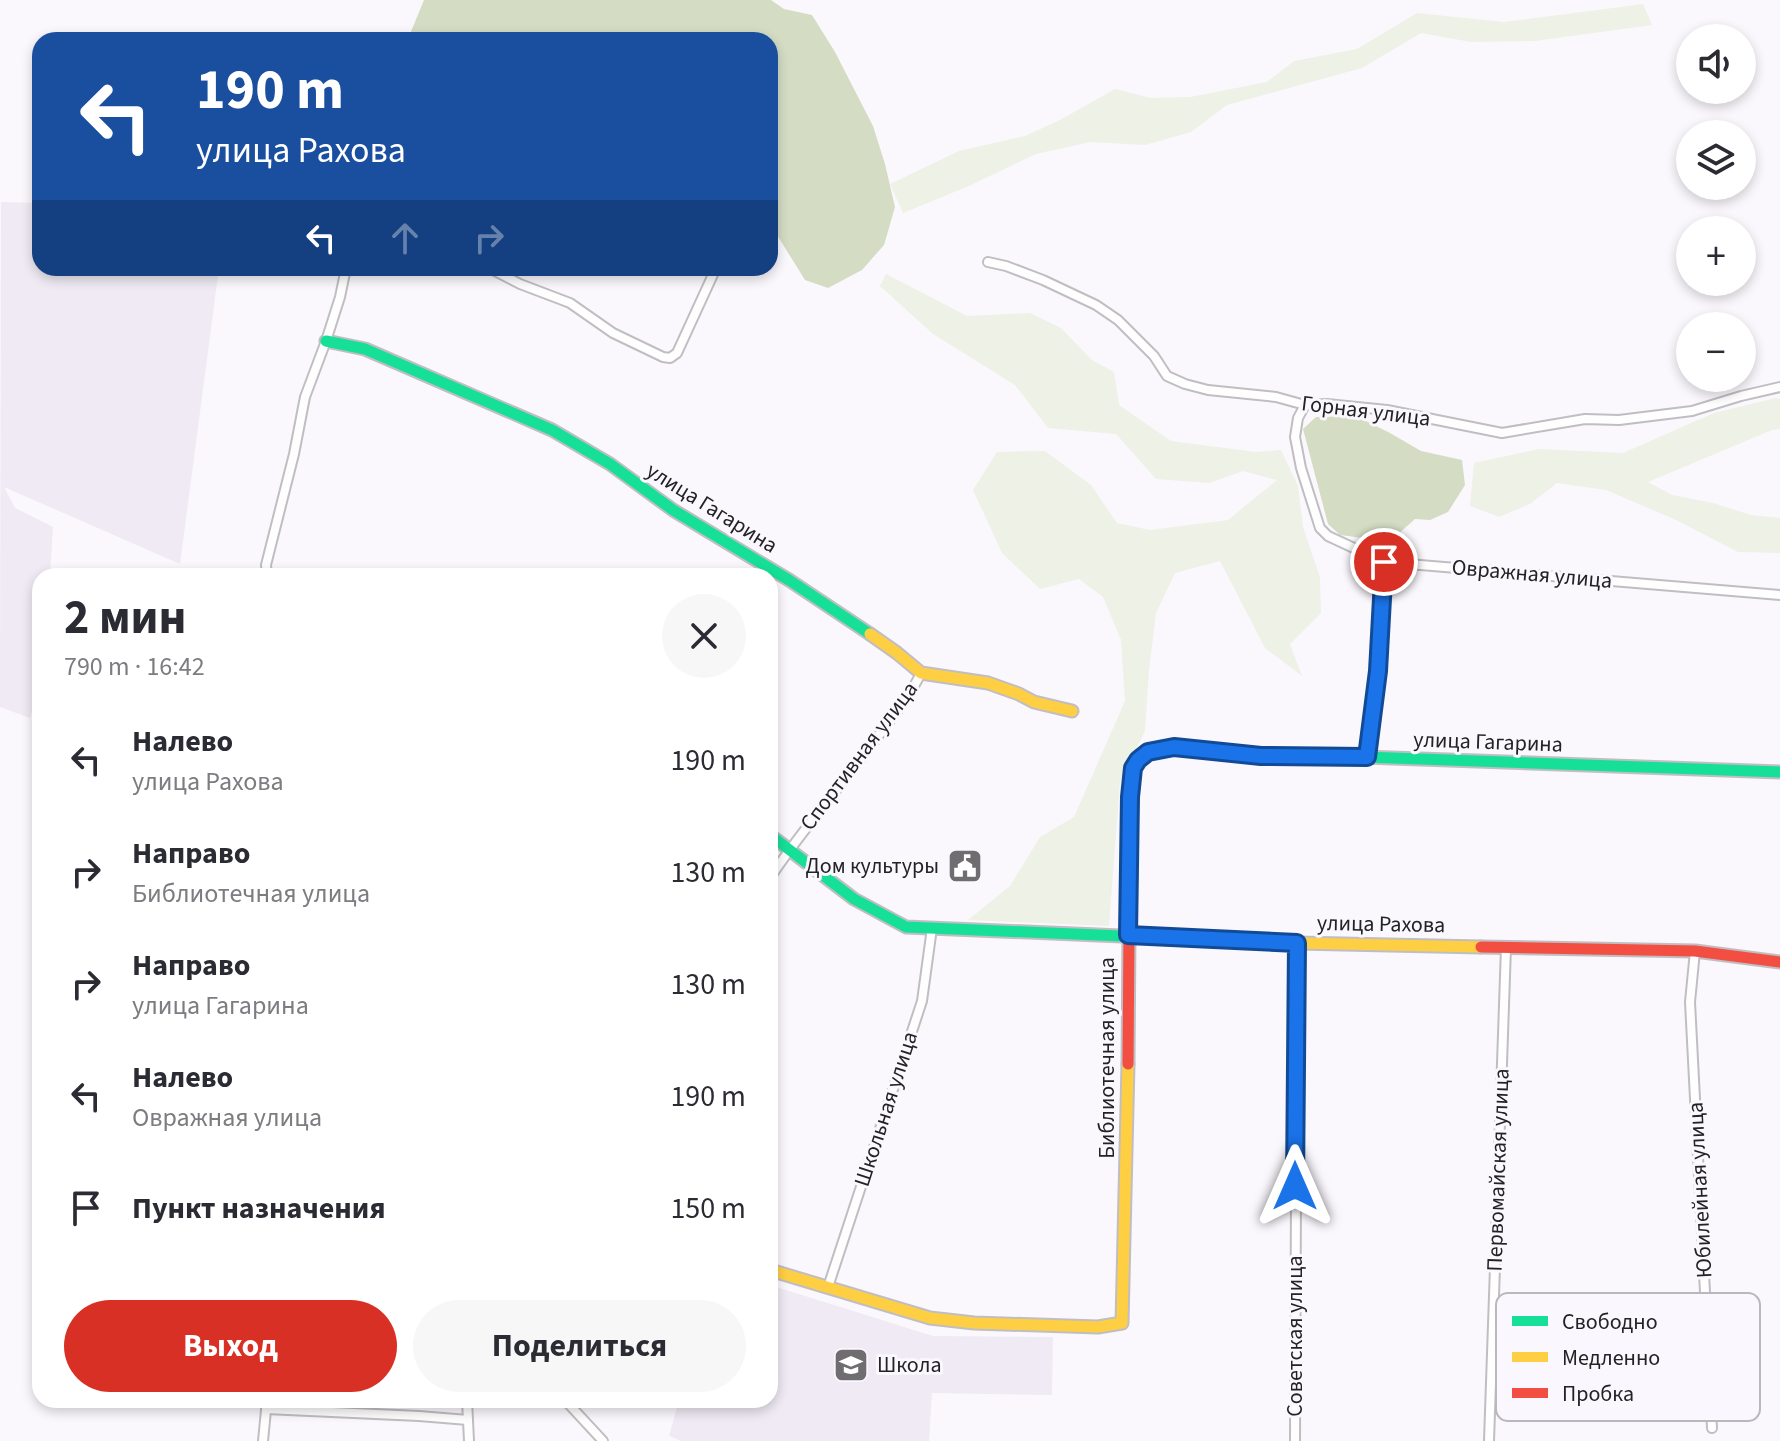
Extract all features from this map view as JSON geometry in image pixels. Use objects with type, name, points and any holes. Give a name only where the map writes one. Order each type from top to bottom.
[{"type":"street","name":"Горная улица","points":[[988,262],[1043,280],[1096,305],[1118,320],[1154,356],[1167,376],[1208,390],[1276,397],[1305,405],[1387,410],[1502,433],[1585,419],[1619,420],[1692,411],[1780,387]]},
{"type":"street","points":[[266,568],[305,397],[326,341],[344,276]]},
{"type":"street","points":[[504,276],[570,303],[613,333],[670,358],[677,353],[712,276]]},
{"type":"street","name":"улица Гагарина","points":[[326,341],[365,349],[552,430],[610,464],[673,510],[768,568]]},
{"type":"street","points":[[1305,405],[1298,418],[1295,437],[1301,468],[1320,528],[1328,536],[1384,562],[1378,671],[1367,757]]},
{"type":"street","name":"Овражная улица","points":[[1384,562],[1780,595]]},
{"type":"street","name":"улица Гагарина","points":[[778,574],[897,653],[921,673]]},
{"type":"street","points":[[921,673],[988,683],[1034,702],[1072,711]]},
{"type":"street","name":"Спортивная улица","points":[[778,866],[914,688],[921,673]]},
{"type":"street","name":"улица Гагарина","points":[[1148,752],[1174,747],[1261,756],[1780,772]]},
{"type":"street","name":"Библиотечная улица","points":[[828,1287],[930,1318],[956,1322],[1098,1327],[1122,1323],[1130,797],[1133,768],[1148,752]]},
{"type":"street","name":"улица Рахова","points":[[778,841],[854,899],[906,927],[1297,943],[1695,951],[1780,962]]},
{"type":"street","name":"Школьная улица","points":[[828,1287],[922,1001],[932,928]]},
{"type":"street","name":"Советская улица","points":[[1295,1441],[1297,943]]},
{"type":"street","name":"Первомайская улица","points":[[1489,1441],[1506,947]]},
{"type":"street","name":"Юбилейная улица","points":[[1695,951],[1690,1002],[1705,1293]]},
{"type":"street","points":[[778,1272],[828,1287]]},
{"type":"street","points":[[263,1441],[266,1408]]},
{"type":"street","points":[[317,1408],[468,1420]]},
{"type":"street","points":[[467,1408],[469,1441]]},
{"type":"street","points":[[572,1408],[603,1441]]},
{"type":"street","name":"Юбилейная улица","points":[[1712,1421],[1712,1428]]},
{"type":"shaded area","points":[[424,0],[771,0],[784,9],[812,15],[873,126],[885,164],[895,207],[884,245],[862,270],[828,288],[805,280],[778,237],[778,32],[411,32]]},
{"type":"shaded area","points":[[1643,4],[1652,25],[1535,41],[1471,42],[1421,33],[1362,68],[1227,105],[1191,132],[1145,145],[1090,142],[1036,154],[903,213],[890,184],[959,151],[1025,136],[1115,89],[1151,98],[1190,97],[1267,82],[1294,61],[1357,49],[1417,13],[1504,22]]},
{"type":"shaded area","points":[[1,202],[32,203],[32,276],[218,276],[180,564],[4,487],[15,508],[53,527],[50,568],[32,568],[32,712],[30,718],[0,707]]},
{"type":"shaded area","points":[[886,274],[967,316],[1030,313],[1061,328],[1092,360],[1114,372],[1119,405],[1171,441],[1256,452],[1281,450],[1298,486],[1303,527],[1320,577],[1321,613],[1290,644],[1302,676],[1265,648],[1220,561],[1175,573],[1156,613],[1145,731],[1120,782],[1109,926],[968,920],[1010,886],[1040,837],[1074,817],[1125,701],[1121,640],[1103,597],[1079,579],[1040,589],[1002,553],[973,490],[997,452],[1045,451],[1091,485],[1117,523],[1150,530],[1228,520],[1277,480],[1243,471],[1209,483],[1156,479],[1116,434],[1048,428],[1015,385],[933,334],[880,286]]},
{"type":"shaded area","points":[[1780,399],[1780,429],[1648,482],[1672,495],[1751,515],[1780,518],[1780,553],[1738,552],[1676,520],[1606,490],[1557,483],[1530,504],[1499,517],[1470,506],[1474,463],[1539,449],[1623,453],[1714,413]]},
{"type":"shaded area","points":[[1356,416],[1421,451],[1462,460],[1465,485],[1448,512],[1430,520],[1415,519],[1397,535],[1378,540],[1340,535],[1328,524],[1303,429],[1316,417]]},
{"type":"shaded area","name":"Школа","points":[[778,1288],[933,1336],[1053,1337],[1052,1395],[932,1393],[929,1441],[681,1441],[669,1436],[677,1408],[778,1408]]},
{"type":"traffic: fast","points":[[326,341],[365,349],[552,430],[610,464],[673,510],[769,568]]},
{"type":"traffic: fast","points":[[778,573],[870,634]]},
{"type":"traffic: fast","points":[[1364,757],[1780,772]]},
{"type":"traffic: fast","points":[[778,841],[854,899],[906,927],[1145,937]]},
{"type":"traffic: slow","points":[[870,634],[921,673],[988,683],[1034,702],[1072,711]]},
{"type":"traffic: slow","points":[[1145,937],[1481,947]]},
{"type":"traffic: slow","points":[[778,1272],[930,1318],[974,1323],[1098,1327],[1122,1323],[1128,1064]]},
{"type":"traffic: jam","points":[[1128,1064],[1130,797],[1137,761],[1147,753],[1172,747],[1264,756],[1364,757]]},
{"type":"traffic: jam","points":[[1481,947],[1695,951],[1780,962]]},
{"type":"place","name":"Дом культуры","points":[[965,866]]},
{"type":"place","name":"Школа","points":[[851,1365]]},
{"type":"route","points":[[1295,1186],[1297,943],[1128,935],[1133,768],[1148,752],[1174,747],[1261,756],[1367,757],[1378,671],[1384,562]]}]
